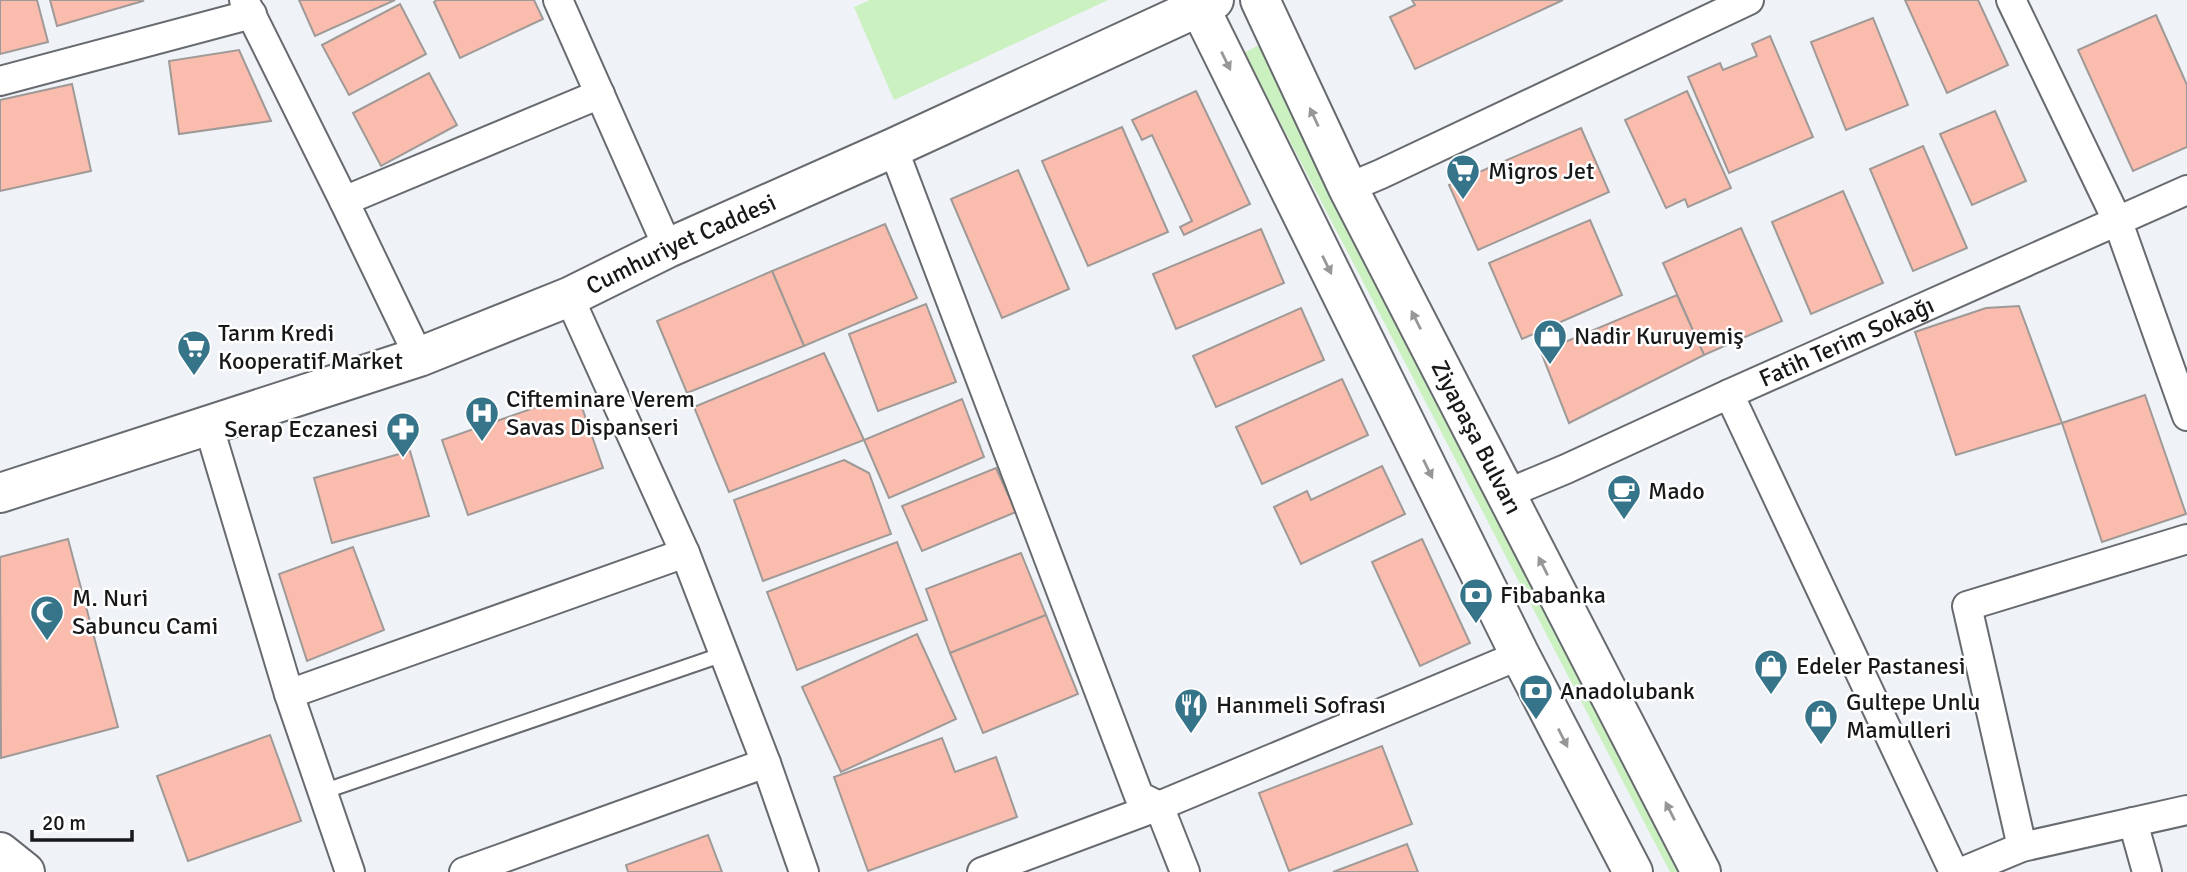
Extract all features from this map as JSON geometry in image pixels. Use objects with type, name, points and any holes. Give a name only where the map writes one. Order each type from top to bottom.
[{"type":"main road","name":"Ziyapaşa Bulvarı","points":[[1260,0],[1348,188],[1701,872]]},
{"type":"main road","name":"Cumhuriyet Caddesi","points":[[0,493],[419,357],[569,297],[668,248],[893,148],[1203,2]]},
{"type":"main road","points":[[1203,2],[1520,655],[1633,872]]},
{"type":"main road","name":"Cumhuriyet Caddesi","points":[[0,472],[133,449]]},
{"type":"main road","points":[[0,852],[25,872]]},
{"type":"street","points":[[558,0],[668,248]]},
{"type":"street","points":[[1348,188],[1749,0]]},
{"type":"street","points":[[2011,0],[2118,222],[2187,416]]},
{"type":"street","points":[[0,81],[248,7],[419,357]]},
{"type":"street","points":[[344,201],[600,94]]},
{"type":"street","points":[[893,148],[1139,796],[1159,806],[1185,872]]},
{"type":"street","name":"Fatih Terim Sokağı","points":[[1506,494],[2187,190]]},
{"type":"street","points":[[569,297],[685,552],[766,763],[804,872]]},
{"type":"street","points":[[1729,394],[1954,872]]},
{"type":"street","points":[[208,425],[289,694],[350,872]]},
{"type":"street","points":[[2022,847],[1967,606],[2187,539]]},
{"type":"street","points":[[289,694],[685,552]]},
{"type":"street","points":[[982,872],[1159,806],[1520,655]]},
{"type":"street","points":[[464,872],[766,763]]},
{"type":"street","points":[[1962,872],[2022,847],[2182,811]]},
{"type":"street","points":[[2133,822],[2147,872]]},
{"type":"lane","points":[[322,792],[724,653]]},
{"type":"green space","points":[[870,0],[1108,0],[894,100],[854,7]]},
{"type":"green space","points":[[1261,44],[1694,872],[1670,872],[1244,53]]},
{"type":"building","points":[[0,0],[37,0],[48,42],[0,54]]},
{"type":"building","points":[[50,0],[142,0],[143,1],[57,26]]},
{"type":"building","points":[[299,0],[395,0],[315,36]]},
{"type":"building","points":[[534,0],[543,19],[460,58],[434,2]]},
{"type":"building","points":[[1412,0],[1563,0],[1415,69],[1390,17],[1415,5]]},
{"type":"building","points":[[1905,0],[1978,0],[2008,65],[1947,93]]},
{"type":"building","points":[[400,4],[426,54],[349,95],[322,45]]},
{"type":"building","points":[[2156,15],[2187,85],[2187,147],[2133,171],[2078,50]]},
{"type":"building","points":[[1873,18],[1908,105],[1846,130],[1811,42]]},
{"type":"building","points":[[1770,36],[1813,137],[1729,173],[1688,77],[1720,63],[1723,70],[1757,56],[1752,44]]},
{"type":"building","points":[[239,50],[271,121],[179,134],[169,61]]},
{"type":"building","points":[[429,73],[457,125],[381,166],[353,113]]},
{"type":"building","points":[[72,84],[91,171],[0,191],[0,100]]},
{"type":"building","points":[[1196,91],[1250,204],[1184,235],[1180,227],[1192,221],[1152,135],[1142,140],[1132,120]]},
{"type":"building","points":[[1687,91],[1731,188],[1688,207],[1685,199],[1666,208],[1625,120]]},
{"type":"building","points":[[1995,111],[2026,181],[1972,205],[1940,134]]},
{"type":"building","points":[[1122,127],[1168,232],[1088,266],[1042,161]]},
{"type":"building","points":[[1581,128],[1609,192],[1478,250],[1449,185]]},
{"type":"building","points":[[1923,146],[1967,248],[1913,271],[1870,169]]},
{"type":"building","points":[[1018,170],[1069,289],[1002,318],[951,199]]},
{"type":"building","points":[[1843,191],[1883,283],[1811,314],[1772,222]]},
{"type":"building","points":[[1590,220],[1622,295],[1522,339],[1489,263]]},
{"type":"building","points":[[885,224],[917,298],[804,346],[772,271]]},
{"type":"building","points":[[1741,228],[1782,321],[1704,355],[1663,263]]},
{"type":"building","points":[[1261,229],[1284,283],[1176,329],[1153,274]]},
{"type":"building","points":[[772,271],[804,346],[687,393],[657,321]]},
{"type":"building","points":[[1677,295],[1704,355],[1569,423],[1541,352]]},
{"type":"building","points":[[926,304],[956,382],[878,411],[849,334]]},
{"type":"building","points":[[2019,306],[2062,423],[1956,455],[1915,332],[1986,308]]},
{"type":"building","points":[[1301,308],[1324,360],[1216,407],[1193,356]]},
{"type":"building","points":[[824,353],[864,440],[729,492],[694,407]]},
{"type":"building","points":[[1342,379],[1368,435],[1262,484],[1236,427]]},
{"type":"building","points":[[577,393],[603,468],[468,515],[442,440]]},
{"type":"building","points":[[2145,395],[2186,514],[2102,542],[2062,423]]},
{"type":"building","points":[[962,399],[984,457],[889,498],[864,440]]},
{"type":"building","points":[[410,451],[429,516],[332,543],[314,478]]},
{"type":"building","points":[[844,460],[869,473],[891,534],[763,581],[734,500]]},
{"type":"building","points":[[1382,466],[1405,514],[1301,564],[1274,507],[1307,491],[1311,500]]},
{"type":"building","points":[[996,468],[1016,512],[922,551],[902,506]]},
{"type":"building","name":"M. Nuri Sabuncu Cami","points":[[68,539],[118,727],[1,758],[0,557]]},
{"type":"building","points":[[1422,539],[1470,643],[1420,666],[1372,562]]},
{"type":"building","points":[[897,542],[927,620],[797,670],[767,592]]},
{"type":"building","points":[[353,547],[384,630],[307,661],[279,574]]},
{"type":"building","points":[[1021,553],[1046,615],[950,653],[926,589]]},
{"type":"building","points":[[1046,615],[1078,694],[983,733],[950,653]]},
{"type":"building","points":[[917,634],[956,719],[841,772],[802,687]]},
{"type":"building","points":[[270,735],[301,821],[188,861],[157,776]]},
{"type":"building","points":[[942,738],[955,772],[996,757],[1017,817],[868,871],[834,777]]},
{"type":"building","points":[[1382,746],[1412,824],[1289,871],[1259,793]]},
{"type":"building","points":[[708,835],[722,872],[628,872],[626,865]]},
{"type":"building","points":[[1407,844],[1418,872],[1333,872]]},
{"type":"place","name":"Migros Jet","points":[[1463,201]]},
{"type":"place","name":"Nadir Kuruyemiş","points":[[1550,366]]},
{"type":"place","name":"Tarım Kredi Kooperatif Market","points":[[194,377]]},
{"type":"place","name":"Cifteminare Verem Savas Dispanseri","points":[[482,443]]},
{"type":"place","name":"Serap Eczanesi","points":[[403,459]]},
{"type":"place","name":"Mado","points":[[1624,521]]},
{"type":"place","name":"Fibabanka","points":[[1476,625]]},
{"type":"place","name":"M. Nuri Sabuncu Cami","points":[[47,642]]},
{"type":"place","name":"Edeler Pastanesi","points":[[1771,696]]},
{"type":"place","name":"Anadolubank","points":[[1536,721]]},
{"type":"place","name":"Hanımeli Sofrası","points":[[1191,735]]},
{"type":"place","name":"Gultepe Unlu Mamulleri","points":[[1821,746]]}]
